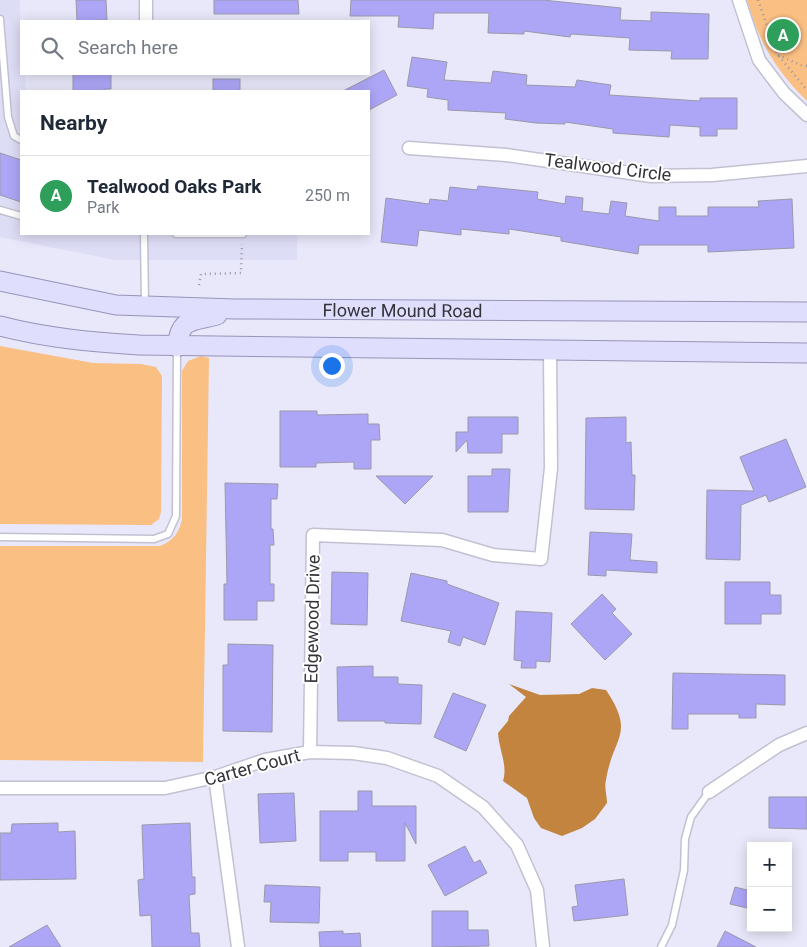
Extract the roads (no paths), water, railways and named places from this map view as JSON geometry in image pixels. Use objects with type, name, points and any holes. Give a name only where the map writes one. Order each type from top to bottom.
[{"type":"main road","name":"Flower Mound Road","points":[[0,281],[116,305],[235,309],[807,312]]},
{"type":"main road","points":[[177,347],[178,332],[186,322],[235,309]]},
{"type":"main road","points":[[0,326],[19,331],[100,342],[177,347],[807,354]]},
{"type":"street","points":[[146,0],[146,20]]},
{"type":"street","points":[[739,0],[758,60],[784,93],[807,115]]},
{"type":"street","name":"Tealwood Circle","points":[[410,148],[506,155],[651,176],[712,175],[807,166]]},
{"type":"street","name":"Edgewood Drive","points":[[310,752],[313,535],[442,540],[492,555],[541,559],[552,468],[550,351]]},
{"type":"street","points":[[709,792],[780,746],[807,733]]},
{"type":"street","name":"Carter Court","points":[[0,788],[165,788],[215,777],[265,760],[310,752],[353,752],[387,758],[438,776],[483,807],[517,845],[537,890],[543,947]]},
{"type":"street","points":[[215,777],[238,947]]},
{"type":"lane","points":[[0,19],[8,117],[14,136],[20,139]]},
{"type":"lane","points":[[0,210],[20,216]]},
{"type":"lane","points":[[144,235],[145,306]]},
{"type":"lane","points":[[0,537],[154,539],[168,534],[176,516],[177,347]]},
{"type":"lane","points":[[661,947],[672,925],[684,870],[685,839],[691,817],[709,792]]},
{"type":"place","name":"Tealwood Oaks Park","points":[[783,35]]}]
